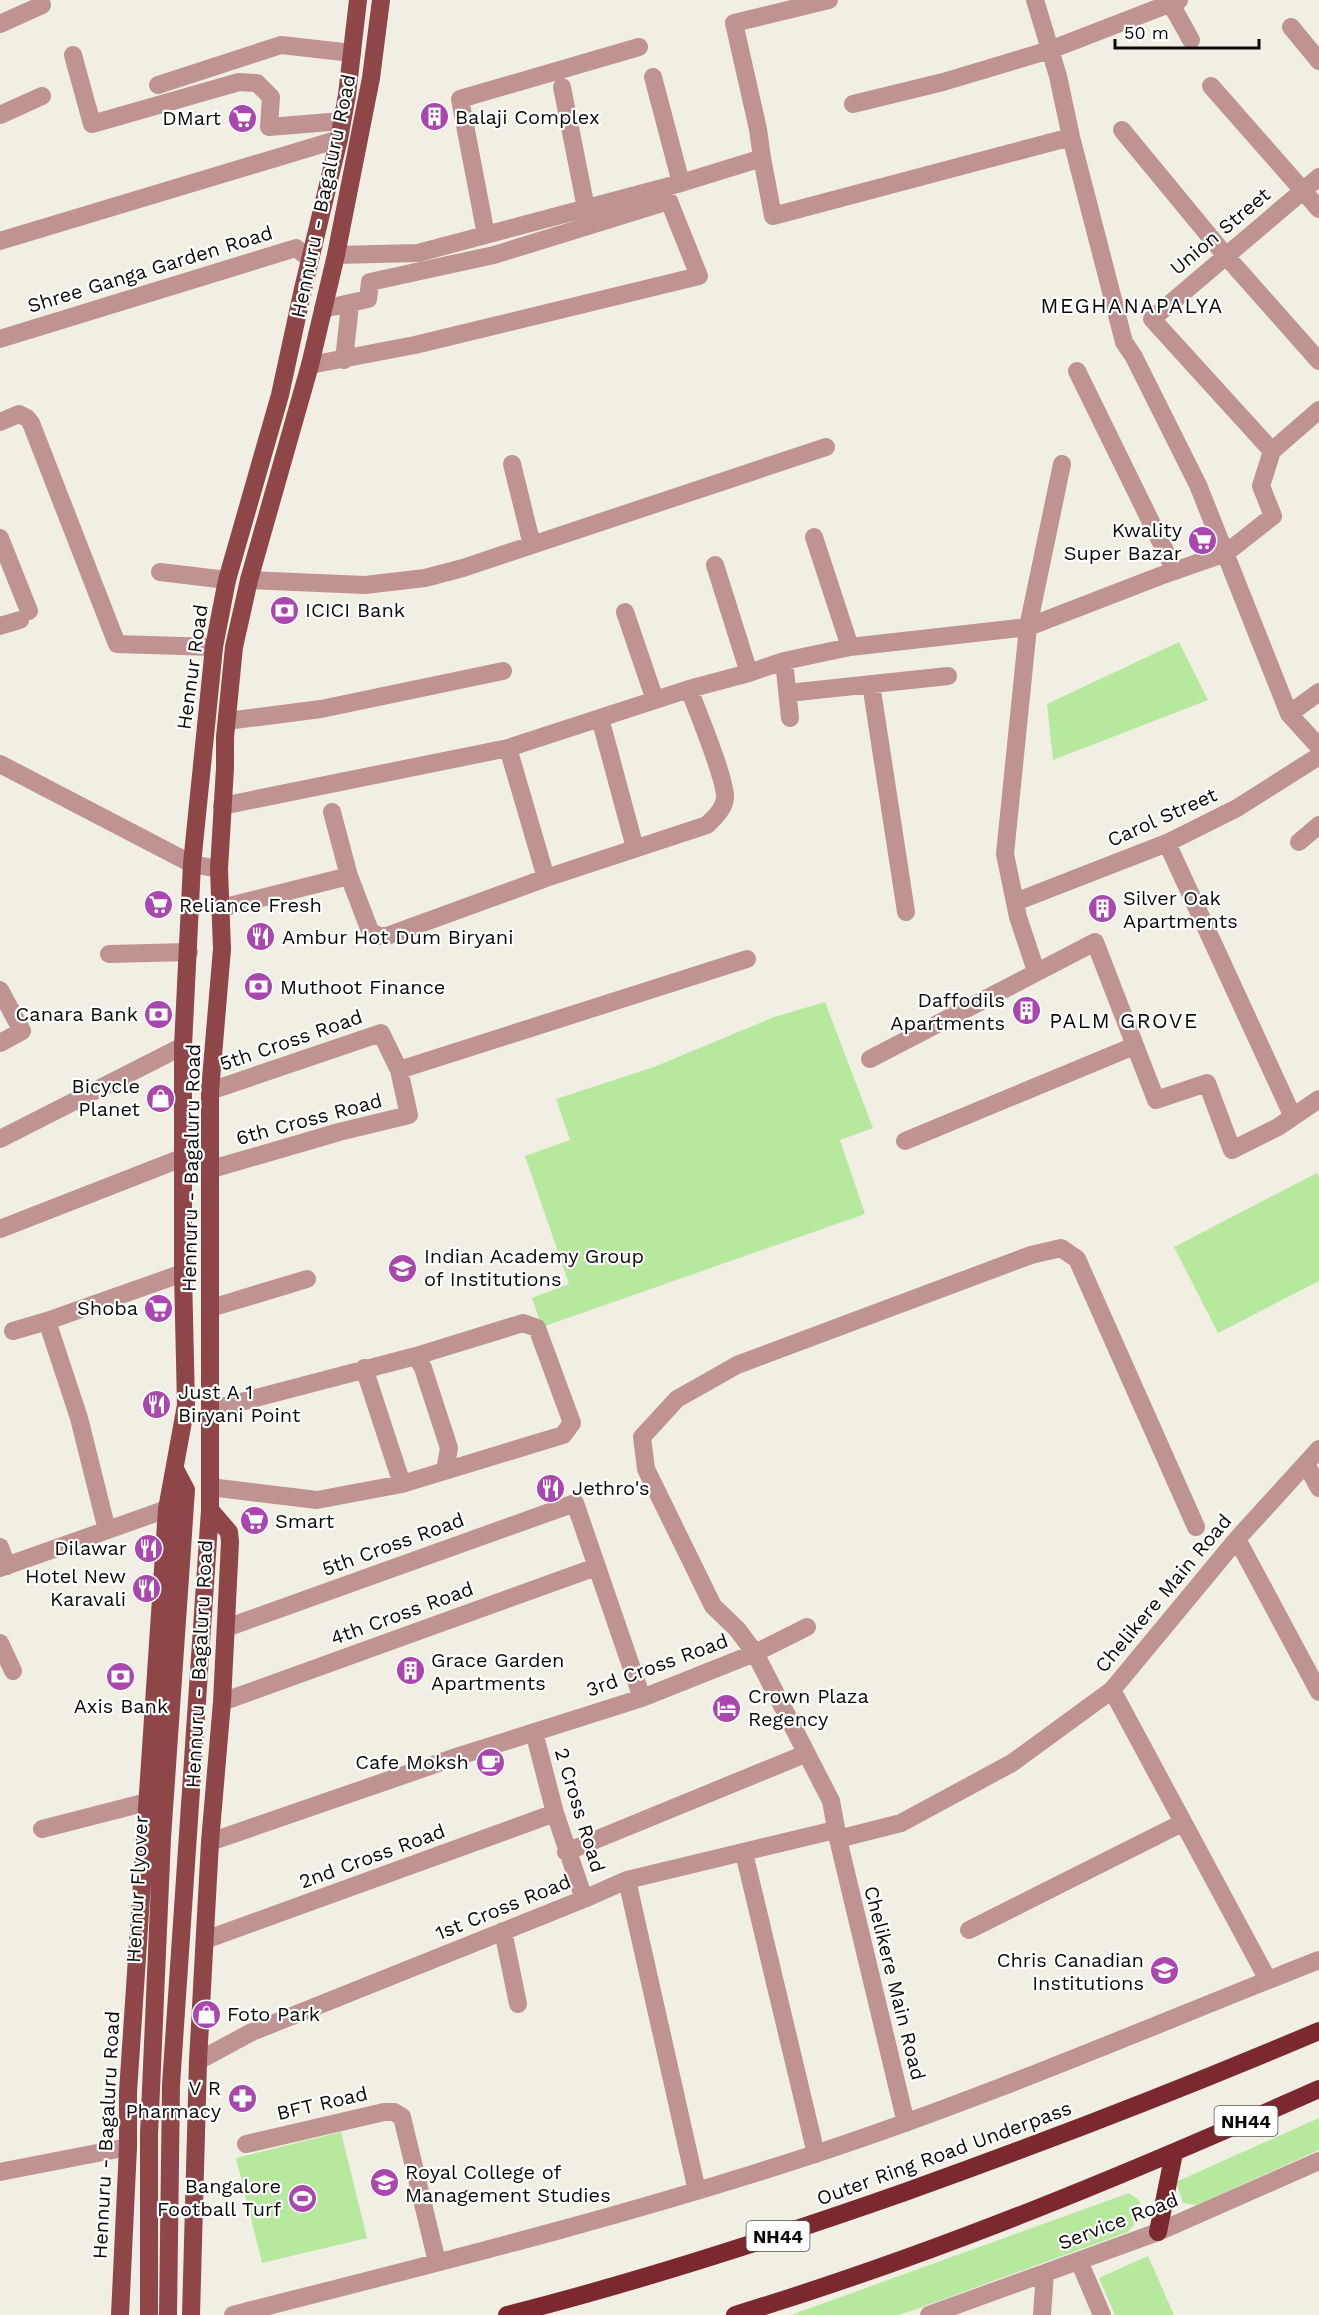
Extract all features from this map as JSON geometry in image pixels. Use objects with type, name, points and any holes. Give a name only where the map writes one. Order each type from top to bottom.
[{"type":"highway","name":"Outer Ring Road Underpass","points":[[507,2315],[564,2301],[789,2233],[1044,2142],[1190,2086],[1319,2031]]},
{"type":"highway","name":"NH44","points":[[735,2315],[803,2295],[981,2232],[1174,2153],[1319,2089]]},
{"type":"highway","points":[[1158,2232],[1174,2153]]},
{"type":"main road","name":"Hennuru - Bagaluru Road","points":[[280,395],[340,130],[347,94],[358,0]]},
{"type":"main road","name":"Hennuru - Bagaluru Road","points":[[249,579],[310,365],[336,255],[370,78],[381,0]]},
{"type":"main road","name":"Hennur Road","points":[[189,952],[192,864],[214,647],[227,580],[280,395]]},
{"type":"main road","points":[[219,869],[227,721],[234,647],[249,579]]},
{"type":"main road","name":"Hennuru - Bagaluru Road","points":[[191,2315],[198,2061],[210,1842],[222,1702],[229,1532],[210,1510],[212,1169],[210,1091],[222,949],[219,869]]},
{"type":"main road","name":"Hennuru - Bagaluru Road","points":[[120,2315],[128,2146],[128,2092],[167,1509],[186,1405],[182,1158],[183,1046],[189,952]]},
{"type":"main road","name":"Hennur Flyover","points":[[149,2315],[149,2124],[162,1838],[186,1490],[175,1469]]},
{"type":"main road","points":[[168,2315],[171,2085],[210,1510]]},
{"type":"street","points":[[829,0],[734,23],[758,129],[773,216],[1071,137]]},
{"type":"street","points":[[1035,0],[1050,50],[1118,324],[1198,485],[1289,714],[1319,747]]},
{"type":"street","points":[[853,104],[943,82],[1050,50],[1175,2],[1191,40]]},
{"type":"street","points":[[0,24],[42,5]]},
{"type":"street","points":[[1291,27],[1316,51]]},
{"type":"street","points":[[158,85],[281,45],[352,53]]},
{"type":"street","points":[[486,235],[460,99],[639,47]]},
{"type":"street","points":[[73,55],[92,124],[239,82],[257,82],[271,98],[269,127],[340,130]]},
{"type":"street","points":[[653,77],[681,183]]},
{"type":"street","points":[[1211,86],[1319,209]]},
{"type":"street","points":[[562,87],[586,208]]},
{"type":"street","points":[[0,115],[42,96]]},
{"type":"street","points":[[0,242],[340,130]]},
{"type":"street","points":[[1122,130],[1225,255],[1319,361]]},
{"type":"street","points":[[336,255],[418,253],[681,183],[762,158]]},
{"type":"street","name":"Union Street","points":[[1272,451],[1152,320],[1225,255],[1319,177]]},
{"type":"street","points":[[310,365],[415,345],[699,276],[669,201],[494,255],[370,282],[368,299],[350,305],[323,309]]},
{"type":"street","name":"Shree Ganga Garden Road","points":[[0,339],[296,248],[310,259]]},
{"type":"street","points":[[344,360],[350,305]]},
{"type":"street","points":[[1077,371],[1175,571]]},
{"type":"street","points":[[222,806],[508,748],[689,688],[850,647],[1028,627],[1226,553],[1273,516],[1261,486],[1272,451],[1319,410]]},
{"type":"street","points":[[0,422],[20,414],[31,423],[117,644],[214,647]]},
{"type":"street","points":[[249,579],[365,585],[425,578],[463,568],[826,447]]},
{"type":"street","points":[[512,464],[532,545]]},
{"type":"street","points":[[1036,971],[1015,902],[1005,854],[1028,627],[1062,464]]},
{"type":"street","points":[[814,537],[850,647]]},
{"type":"street","points":[[0,538],[24,616],[0,626]]},
{"type":"street","points":[[715,565],[749,673]]},
{"type":"street","points":[[160,572],[227,580]]},
{"type":"street","points":[[625,612],[655,700]]},
{"type":"street","points":[[784,662],[790,718]]},
{"type":"street","points":[[227,721],[321,708],[503,671]]},
{"type":"street","points":[[788,693],[948,676]]},
{"type":"street","points":[[871,684],[906,912]]},
{"type":"street","points":[[332,812],[349,876],[370,931],[378,936],[387,936],[546,878],[707,825],[719,813],[725,797],[721,778],[689,688]]},
{"type":"street","points":[[1289,714],[1319,692]]},
{"type":"street","points":[[600,718],[635,848]]},
{"type":"street","points":[[508,748],[546,878]]},
{"type":"street","name":"Carol Street","points":[[1015,902],[1167,843],[1237,808],[1319,756]]},
{"type":"street","points":[[0,764],[192,864],[219,869]]},
{"type":"street","points":[[1299,842],[1319,825]]},
{"type":"street","points":[[1167,843],[1286,1122]]},
{"type":"street","points":[[221,908],[349,876]]},
{"type":"street","points":[[870,1059],[1095,942],[1156,1100],[1207,1083],[1232,1150],[1286,1122],[1319,1099]]},
{"type":"street","points":[[109,954],[189,952]]},
{"type":"street","points":[[399,1070],[747,960]]},
{"type":"street","points":[[0,990],[22,1031],[0,1043]]},
{"type":"street","name":"5th Cross Road","points":[[210,1091],[381,1033],[399,1070]]},
{"type":"street","points":[[0,1139],[183,1046]]},
{"type":"street","points":[[905,1140],[1134,1046]]},
{"type":"street","name":"6th Cross Road","points":[[212,1169],[339,1132],[409,1115],[399,1070]]},
{"type":"street","points":[[0,1229],[182,1158]]},
{"type":"street","points":[[807,1627],[755,1653],[737,1629],[713,1606],[646,1469],[642,1437],[677,1399],[737,1365],[1031,1255],[1061,1248],[1077,1259],[1196,1527]]},
{"type":"street","points":[[13,1331],[183,1273]]},
{"type":"street","points":[[211,1308],[307,1279]]},
{"type":"street","points":[[47,1321],[79,1418],[107,1530]]},
{"type":"street","points":[[210,1410],[416,1356],[523,1323],[537,1328],[572,1423],[563,1435],[402,1484],[317,1500],[210,1487]]},
{"type":"street","points":[[416,1356],[423,1368],[449,1448],[445,1471]]},
{"type":"street","points":[[364,1368],[402,1484]]},
{"type":"street","name":"Chelikere Main Road","points":[[906,2123],[836,1834],[901,1823],[1012,1763],[1112,1690],[1237,1539],[1319,1449]]},
{"type":"street","points":[[1306,1464],[1319,1488]]},
{"type":"street","name":"5th Cross Road","points":[[226,1628],[575,1503],[596,1567]]},
{"type":"street","points":[[0,1547],[3,1567],[167,1509]]},
{"type":"street","points":[[1237,1539],[1319,1692]]},
{"type":"street","points":[[596,1567],[642,1698]]},
{"type":"street","name":"4th Cross Road","points":[[222,1702],[596,1567]]},
{"type":"street","points":[[0,1643],[13,1671]]},
{"type":"street","name":"3rd Cross Road","points":[[210,1842],[534,1732],[642,1698],[755,1653],[831,1801],[836,1834]]},
{"type":"street","points":[[1112,1690],[1268,1980]]},
{"type":"street","name":"2 Cross Road","points":[[534,1732],[566,1852],[584,1899]]},
{"type":"street","points":[[566,1852],[805,1754]]},
{"type":"street","points":[[42,1829],[147,1802]]},
{"type":"street","name":"2nd Cross Road","points":[[205,1940],[555,1813]]},
{"type":"street","points":[[969,1930],[1182,1823]]},
{"type":"street","name":"1st Cross Road","points":[[198,2061],[252,2032],[627,1880],[836,1834]]},
{"type":"street","points":[[744,1853],[816,2154]]},
{"type":"street","points":[[627,1880],[697,2191]]},
{"type":"street","points":[[503,1932],[518,2004]]},
{"type":"street","points":[[233,2315],[580,2226],[816,2154],[906,2123],[1319,1960]]},
{"type":"street","name":"BFT Road","points":[[246,2144],[384,2112],[394,2112],[402,2117],[438,2262]]},
{"type":"street","points":[[0,2172],[128,2146]]},
{"type":"street","name":"Service Road","points":[[934,2314],[1158,2232],[1319,2161]]},
{"type":"street","points":[[1080,2261],[1102,2315]]},
{"type":"street","points":[[1042,2315],[1045,2273]]},
{"type":"green space","points":[[1179,642],[1208,700],[1053,760],[1047,704]]},
{"type":"green space","points":[[825,1002],[873,1128],[840,1140],[865,1214],[542,1327],[532,1298],[569,1284],[525,1156],[570,1140],[556,1099],[654,1067],[774,1017]]},
{"type":"green space","points":[[1317,1173],[1319,1177],[1319,1281],[1218,1333],[1174,1247]]},
{"type":"green space","points":[[1319,2118],[1319,2150],[1197,2205],[1183,2203],[1176,2182]]},
{"type":"green space","name":"Bangalore Football Turf","points":[[341,2132],[367,2238],[262,2263],[236,2158]]},
{"type":"green space","points":[[1129,2193],[1140,2201],[1141,2215],[1128,2232],[914,2310],[898,2315],[791,2315]]},
{"type":"green space","points":[[1148,2256],[1174,2315],[1115,2315],[1099,2278]]},
{"type":"place","name":"Balaji Complex","points":[[434,117]]},
{"type":"place","name":"DMart","points":[[242,118]]},
{"type":"place","name":"Kwality Super Bazar","points":[[1203,541]]},
{"type":"place","name":"ICICI Bank","points":[[284,610]]},
{"type":"place","name":"Reliance Fresh","points":[[158,905]]},
{"type":"place","name":"Silver Oak Apartments","points":[[1102,909]]},
{"type":"place","name":"Ambur Hot Dum Biryani","points":[[261,937]]},
{"type":"place","name":"Muthoot Finance","points":[[259,987]]},
{"type":"place","name":"Daffodils Apartments","points":[[1026,1011]]},
{"type":"place","name":"Canara Bank","points":[[159,1014]]},
{"type":"place","name":"Bicycle Planet","points":[[161,1098]]},
{"type":"place","name":"Indian Academy Group of Institutions","points":[[403,1268]]},
{"type":"place","name":"Shoba","points":[[159,1308]]},
{"type":"place","name":"Just A 1 Biryani Point","points":[[157,1404]]},
{"type":"place","name":"Jethro's","points":[[551,1488]]},
{"type":"place","name":"Smart","points":[[254,1521]]},
{"type":"place","name":"Dilawar","points":[[148,1548]]},
{"type":"place","name":"Hotel New Karavali","points":[[147,1588]]},
{"type":"place","name":"Grace Garden Apartments","points":[[410,1671]]},
{"type":"place","name":"Axis Bank","points":[[121,1676]]},
{"type":"place","name":"Crown Plaza Regency","points":[[727,1708]]},
{"type":"place","name":"Cafe Moksh","points":[[490,1762]]},
{"type":"place","name":"Chris Canadian Institutions","points":[[1165,1971]]},
{"type":"place","name":"Foto Park","points":[[206,2014]]},
{"type":"place","name":"V R Pharmacy","points":[[242,2099]]},
{"type":"place","name":"Royal College of Management Studies","points":[[384,2183]]},
{"type":"place","name":"Bangalore Football Turf","points":[[302,2198]]},
{"type":"district","name":"MEGHANAPALYA","points":[[1132,305]]},
{"type":"district","name":"PALM GROVE","points":[[1124,1020]]}]
